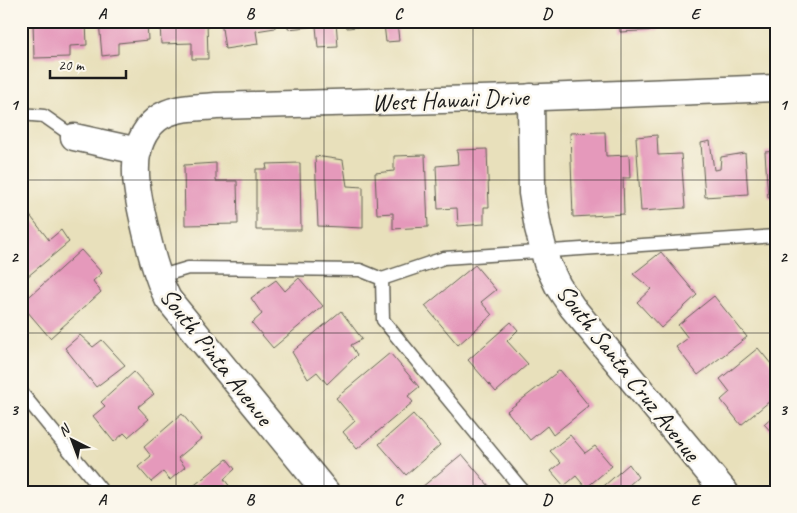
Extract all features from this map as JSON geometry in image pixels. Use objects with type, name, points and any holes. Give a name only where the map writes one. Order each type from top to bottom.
[{"type":"street","name":"West Hawaii Drive","points":[[139,148],[145,132],[158,118],[172,111],[183,109],[216,106],[776,88]]},
{"type":"street","name":"South Santa Cruz Avenue","points":[[531,97],[532,193],[547,263],[558,286],[572,307],[725,492]]},
{"type":"street","points":[[74,137],[139,148]]},
{"type":"street","name":"South Pinta Avenue","points":[[139,148],[136,166],[139,200],[160,284],[168,299],[326,492]]},
{"type":"lane","points":[[21,114],[44,116],[74,137]]},
{"type":"lane","points":[[158,277],[188,268],[360,270],[382,279],[444,258],[776,236]]},
{"type":"lane","points":[[382,279],[383,320],[524,492]]},
{"type":"lane","points":[[21,392],[103,492]]},
{"type":"building","points":[[33,21],[86,21],[87,45],[70,46],[70,57],[34,58]]},
{"type":"building","points":[[99,21],[147,21],[148,40],[118,43],[118,54],[102,56]]},
{"type":"building","points":[[160,21],[207,21],[208,59],[192,59],[192,43],[161,44]]},
{"type":"building","points":[[221,21],[274,21],[275,28],[256,31],[258,44],[225,49]]},
{"type":"building","points":[[288,21],[336,21],[338,47],[318,48],[316,26],[288,29]]},
{"type":"building","points":[[346,21],[397,21],[399,41],[386,42],[384,24],[347,28]]},
{"type":"building","points":[[619,21],[658,21],[659,30],[620,32]]},
{"type":"building","points":[[682,21],[707,21],[707,23],[682,25]]},
{"type":"building","points":[[750,21],[775,21],[775,23],[750,24]]},
{"type":"building","points":[[605,132],[606,156],[629,155],[630,178],[623,178],[624,214],[573,217],[570,133]]},
{"type":"building","points":[[657,135],[658,155],[681,154],[685,208],[641,211],[636,137]]},
{"type":"building","points":[[710,141],[714,170],[720,169],[721,157],[745,153],[748,194],[705,197],[701,143]]},
{"type":"building","points":[[487,149],[489,207],[484,207],[484,224],[458,226],[457,208],[438,209],[436,166],[458,164],[457,150]]},
{"type":"building","points":[[776,151],[776,197],[768,198],[765,152]]},
{"type":"building","points":[[425,155],[428,227],[393,229],[393,213],[377,214],[375,173],[394,171],[394,156]]},
{"type":"building","points":[[315,156],[343,160],[347,186],[363,187],[363,228],[318,226]]},
{"type":"building","points":[[216,163],[216,181],[237,181],[238,224],[185,225],[184,165]]},
{"type":"building","points":[[300,163],[301,230],[256,230],[256,169],[267,169],[266,164]]},
{"type":"building","points":[[28,213],[49,240],[61,230],[69,242],[21,282],[21,219]]},
{"type":"building","points":[[81,250],[102,273],[93,281],[101,292],[50,338],[21,304]]},
{"type":"building","points":[[661,252],[697,295],[661,328],[637,302],[651,289],[633,274]]},
{"type":"building","points":[[475,265],[496,290],[481,302],[492,315],[458,345],[425,306]]},
{"type":"building","points":[[299,278],[323,306],[273,348],[252,323],[262,314],[251,298],[276,280],[285,291]]},
{"type":"building","points":[[714,296],[747,337],[698,375],[676,347],[688,338],[678,325]]},
{"type":"building","points":[[341,311],[362,339],[351,345],[357,355],[327,384],[317,372],[308,379],[292,352]]},
{"type":"building","points":[[511,322],[518,330],[507,341],[528,364],[496,392],[468,360]]},
{"type":"building","points":[[80,335],[93,347],[102,340],[125,365],[96,387],[65,348]]},
{"type":"building","points":[[758,348],[776,370],[776,396],[741,425],[721,400],[730,392],[720,379]]},
{"type":"building","points":[[390,353],[419,387],[408,396],[413,402],[357,449],[343,432],[355,421],[336,398]]},
{"type":"building","points":[[560,370],[589,406],[553,435],[547,426],[530,440],[507,411]]},
{"type":"building","points":[[134,372],[154,394],[138,407],[149,419],[128,437],[124,433],[114,442],[93,416],[105,406],[101,402]]},
{"type":"building","points":[[776,413],[776,437],[764,424]]},
{"type":"building","points":[[182,414],[202,438],[178,458],[185,467],[170,480],[163,472],[151,482],[138,467],[151,456],[144,447]]},
{"type":"building","points":[[413,414],[440,445],[406,475],[379,444]]},
{"type":"building","points":[[570,435],[585,453],[595,446],[612,466],[586,488],[576,476],[564,486],[551,471],[561,463],[550,451]]},
{"type":"building","points":[[462,454],[494,492],[416,492]]},
{"type":"building","points":[[227,459],[235,469],[224,479],[234,492],[186,492]]},
{"type":"building","points":[[629,464],[638,477],[628,486],[633,492],[597,492]]}]
